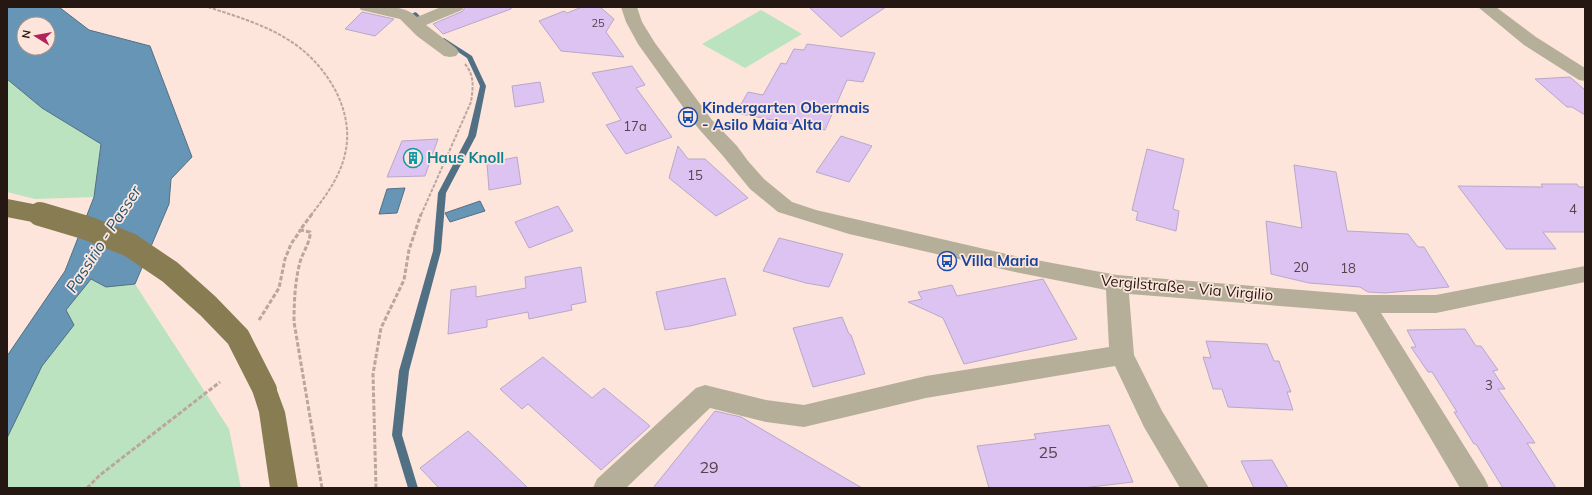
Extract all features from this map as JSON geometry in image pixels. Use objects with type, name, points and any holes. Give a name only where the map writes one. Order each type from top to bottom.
[{"type":"main road","points":[[7,208],[35,213],[87,228],[130,245],[170,272],[208,306],[238,337],[265,390],[272,412],[284,488]]},
{"type":"street","points":[[367,7],[406,15],[450,52]]},
{"type":"street","points":[[415,24],[456,7]]},
{"type":"street","name":"Vergilstraße - Via Virgilio","points":[[629,7],[634,22],[648,44],[705,124],[757,184],[785,207],[857,228],[1015,264],[1117,284],[1363,304],[1436,304],[1585,274]]},
{"type":"street","points":[[1486,7],[1530,41],[1585,76]]},
{"type":"street","points":[[1117,284],[1122,355],[1153,419],[1196,488]]},
{"type":"street","points":[[1363,304],[1475,488]]},
{"type":"street","points":[[607,488],[705,396],[766,411],[804,416],[926,387],[1122,355]]},
{"type":"path","points":[[208,7],[257,24],[282,36],[307,51],[323,68],[337,90],[344,111],[347,134],[345,154],[338,173],[325,197],[291,244],[285,259],[278,288],[259,320]]},
{"type":"path","points":[[376,488],[373,374],[381,328],[404,280],[409,250],[425,203],[463,123],[471,102],[474,84],[469,69],[461,59],[450,52]]},
{"type":"path","points":[[300,230],[310,232],[311,237],[303,251],[297,271],[294,295],[294,322],[322,488]]},
{"type":"path","points":[[87,488],[106,471],[220,382]]},
{"type":"green space","points":[[761,10],[802,34],[745,68],[702,44]]},
{"type":"green space","points":[[7,79],[42,108],[101,144],[94,197],[35,199],[7,192]]},
{"type":"green space","points":[[91,279],[106,287],[135,284],[229,429],[241,488],[7,488],[7,438],[42,366],[74,325],[66,310]]},
{"type":"water","name":"Passirio - Passer","points":[[7,7],[59,7],[89,30],[150,46],[192,157],[171,179],[169,204],[135,284],[106,287],[91,279],[66,310],[74,325],[42,366],[7,438],[7,356],[65,271],[94,197],[101,144],[42,108],[7,79]]},
{"type":"water","points":[[405,188],[397,213],[379,214],[387,189]]},
{"type":"water","points":[[480,201],[485,211],[450,222],[445,213]]},
{"type":"building","points":[[465,7],[511,7],[511,9],[443,34],[433,24],[463,11]]},
{"type":"building","points":[[582,7],[600,7],[614,19],[606,32],[624,57],[561,51],[539,21],[564,11],[567,13]]},
{"type":"building","points":[[809,7],[886,7],[841,37]]},
{"type":"building","points":[[362,12],[394,19],[375,36],[345,29]]},
{"type":"building","points":[[807,44],[875,53],[863,82],[847,80],[825,130],[736,113],[748,92],[763,95],[781,63],[786,64],[794,49],[804,50]]},
{"type":"building","points":[[632,66],[645,85],[636,88],[672,137],[626,154],[606,125],[621,120],[592,73]]},
{"type":"building","points":[[1570,77],[1585,90],[1585,115],[1572,107],[1567,107],[1535,79]]},
{"type":"building","points":[[540,82],[544,102],[515,107],[512,86]]},
{"type":"building","points":[[841,136],[872,146],[849,182],[816,172]]},
{"type":"building","name":"Haus Knoll","points":[[438,139],[425,176],[387,177],[402,141]]},
{"type":"building","points":[[678,146],[688,159],[705,159],[748,198],[716,216],[669,178]]},
{"type":"building","points":[[1147,149],[1184,159],[1173,209],[1179,211],[1176,231],[1136,220],[1138,212],[1132,210]]},
{"type":"building","points":[[517,157],[521,184],[489,190],[487,163]]},
{"type":"building","points":[[1294,165],[1336,172],[1347,231],[1408,234],[1418,247],[1424,247],[1449,287],[1385,293],[1368,292],[1360,287],[1309,283],[1271,274],[1266,221],[1302,228]]},
{"type":"building","points":[[1541,184],[1577,184],[1579,187],[1585,187],[1585,232],[1543,232],[1556,249],[1506,249],[1458,186],[1543,187]]},
{"type":"building","points":[[558,206],[573,231],[529,248],[515,222]]},
{"type":"building","points":[[779,238],[843,254],[829,287],[806,283],[763,271]]},
{"type":"building","points":[[581,267],[586,302],[571,305],[572,310],[529,319],[528,312],[487,320],[487,327],[448,334],[451,290],[476,286],[476,297],[526,288],[525,277]]},
{"type":"building","points":[[725,278],[736,315],[690,326],[665,330],[656,292]]},
{"type":"building","points":[[1043,279],[1077,339],[964,364],[943,318],[908,302],[922,299],[918,292],[952,285],[957,296]]},
{"type":"building","points":[[842,317],[849,334],[851,335],[865,374],[813,387],[793,328]]},
{"type":"building","points":[[1465,329],[1476,346],[1481,346],[1498,370],[1493,371],[1505,389],[1498,389],[1535,443],[1527,443],[1556,488],[1503,488],[1454,412],[1457,412],[1432,372],[1428,372],[1411,347],[1416,347],[1407,330]]},
{"type":"building","points":[[1206,341],[1267,344],[1274,361],[1279,361],[1291,392],[1287,392],[1293,410],[1228,407],[1222,389],[1213,389],[1203,357],[1211,358]]},
{"type":"building","points":[[543,357],[592,398],[604,388],[650,426],[601,470],[528,404],[522,409],[500,389]]},
{"type":"building","points":[[715,411],[741,417],[862,488],[653,488]]},
{"type":"building","points":[[1109,425],[1133,482],[1082,488],[989,488],[977,446],[1036,439],[1034,434]]},
{"type":"building","points":[[468,431],[528,488],[439,488],[420,468]]},
{"type":"building","points":[[1272,460],[1288,488],[1254,488],[1241,461]]},
{"type":"waterway","points":[[415,14],[424,24]]},
{"type":"waterway","points":[[413,488],[397,435],[404,371],[437,251],[442,193],[472,136],[483,86],[470,57],[444,40]]},
{"type":"place","name":"Kindergarten Obermais - Asilo Maia Alta","points":[[688,117]]},
{"type":"place","name":"Haus Knoll","points":[[413,158]]},
{"type":"place","name":"Villa Maria","points":[[947,261]]}]
